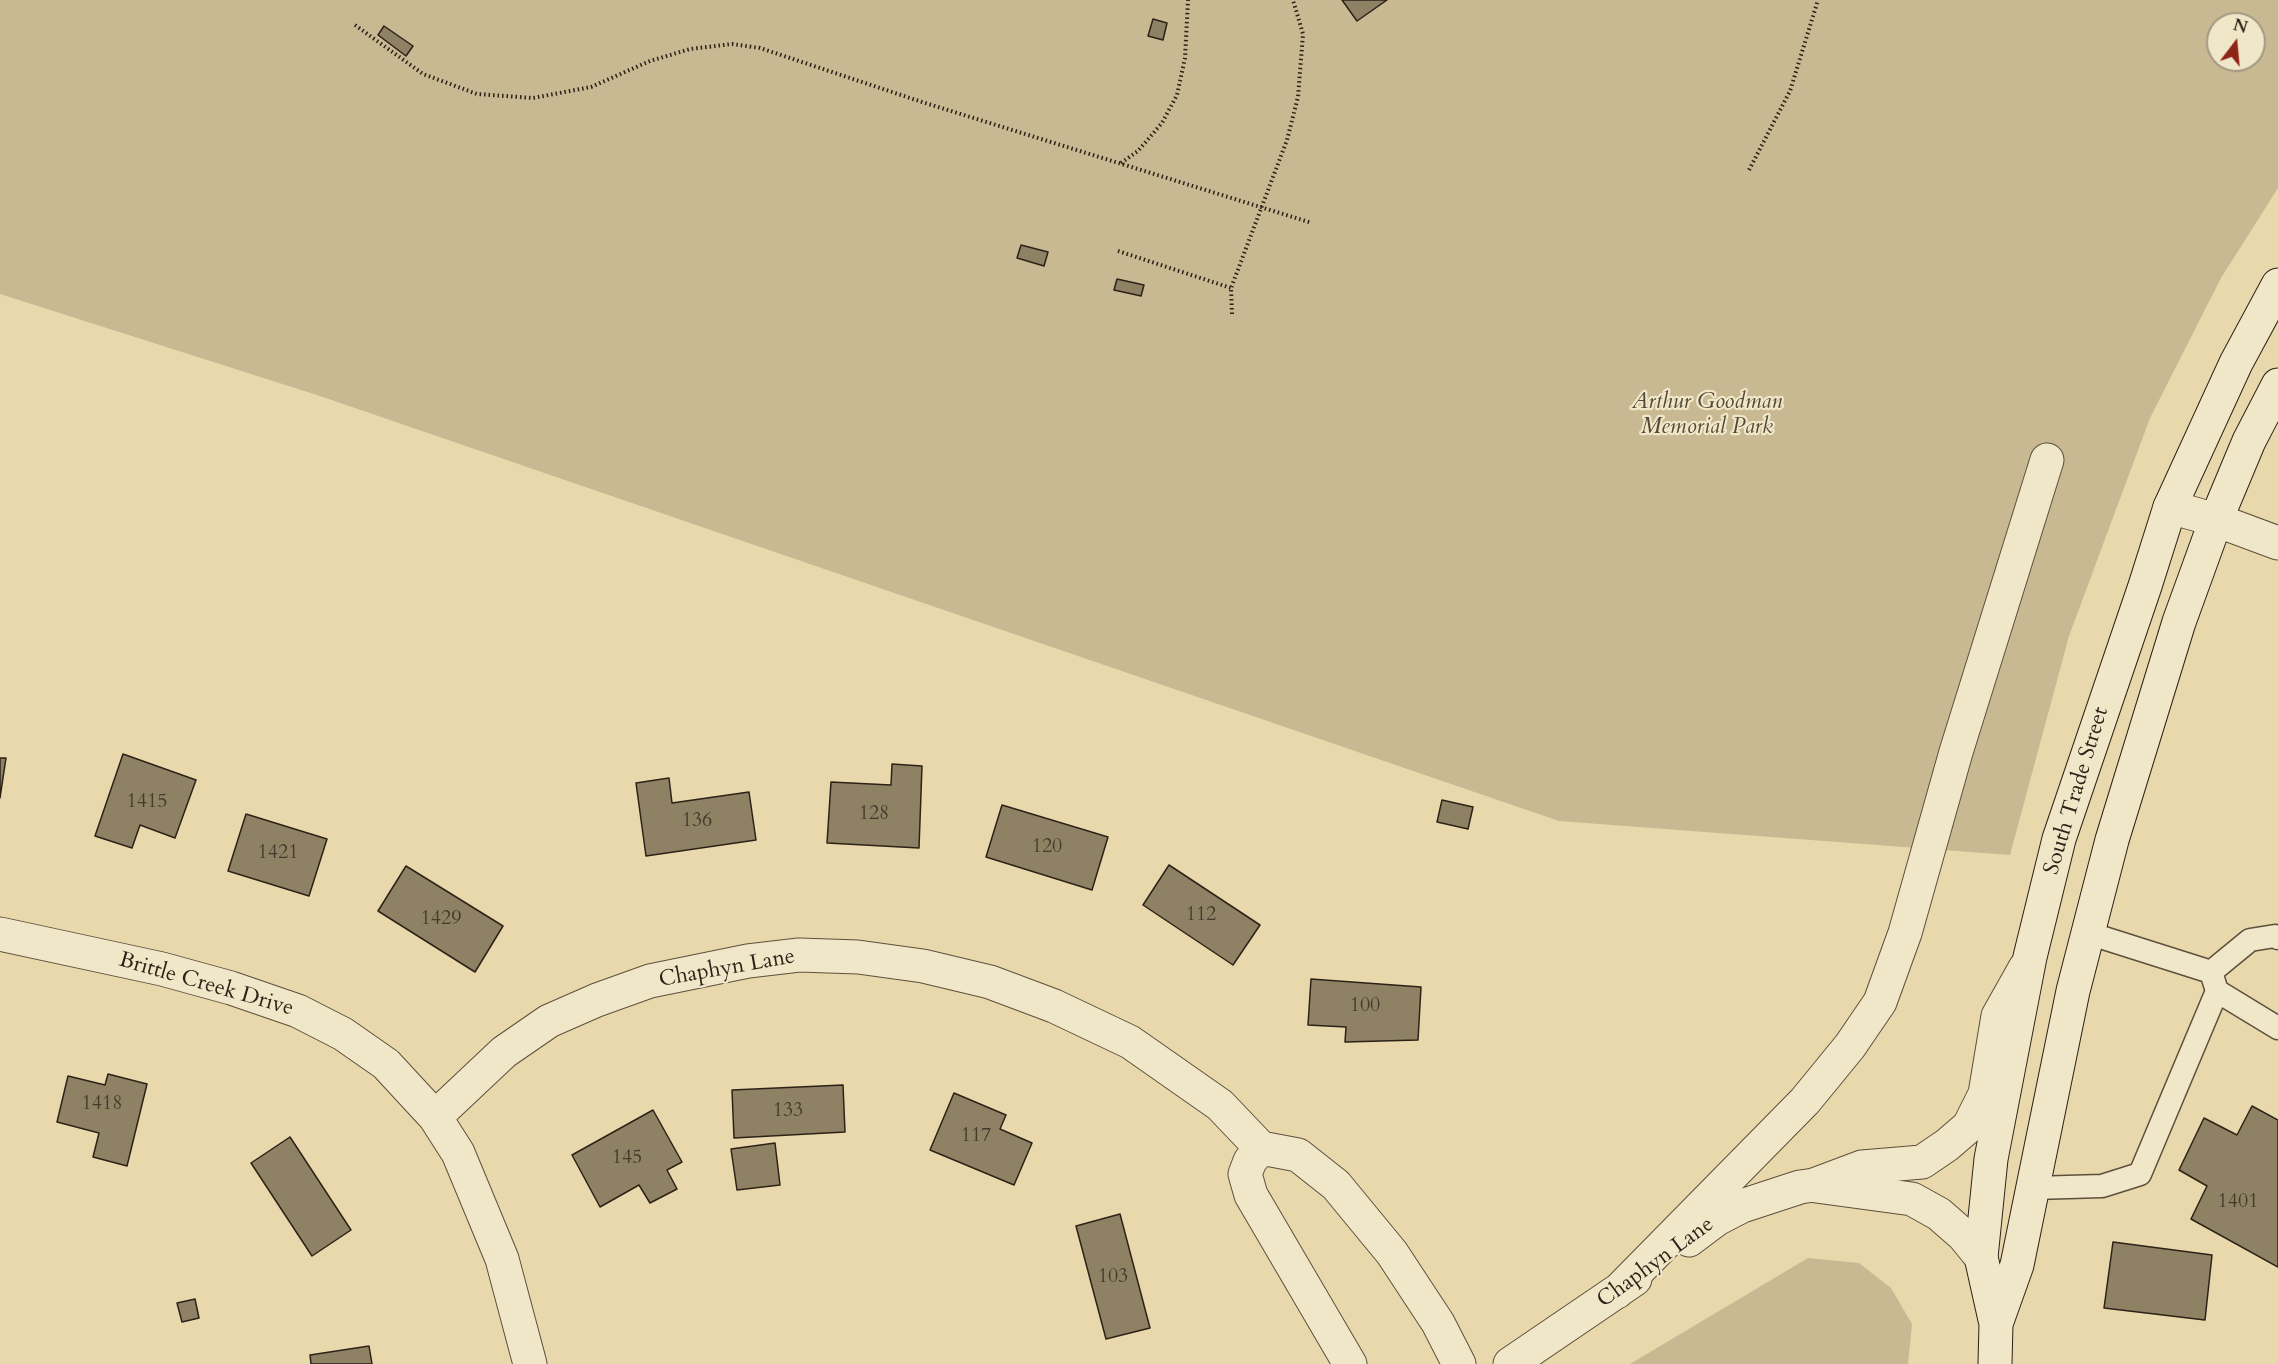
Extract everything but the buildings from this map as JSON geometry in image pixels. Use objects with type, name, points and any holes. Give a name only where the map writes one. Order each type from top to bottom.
[{"type":"street","name":"South Trade Street","points":[[1995,1364],[1996,1324],[1981,1257],[1991,1159],[2030,957],[2059,839],[2170,507],[2236,363],[2278,285]]},
{"type":"street","name":"South Trade Street","points":[[1996,1324],[2018,1265],[2073,991],[2112,840],[2179,622],[2216,520],[2248,441],[2278,385]]},
{"type":"street","points":[[1617,1292],[1805,1101],[1850,1046],[1880,1002],[1905,933],[1956,752],[2047,460]]},
{"type":"street","points":[[2170,507],[2216,520],[2278,543]]},
{"type":"street","name":"Brittle Creek Drive","points":[[0,934],[162,969],[231,988],[298,1011],[343,1034],[386,1064],[435,1117],[458,1153],[502,1259],[530,1364]]},
{"type":"street","name":"Chaphyn Lane","points":[[435,1117],[504,1052],[549,1021],[597,1000],[650,981],[748,961],[799,955],[834,956],[923,966],[990,982],[1054,1006],[1139,1048],[1220,1105],[1261,1148]]},
{"type":"street","name":"Chaphyn Lane","points":[[1510,1364],[1617,1292],[1717,1219],[1742,1206],[1800,1187],[1814,1185],[1863,1167],[1922,1162],[1947,1145],[1969,1126],[1985,1094],[1998,1016],[2030,957]]},
{"type":"street","points":[[1350,1364],[1251,1195],[1245,1174],[1250,1161],[1261,1148],[1298,1155],[1336,1185],[1392,1253],[1438,1323],[1458,1364]]},
{"type":"street","name":"Chaphyn Lane","points":[[1814,1185],[1912,1199],[1939,1214],[1963,1235],[1981,1257]]},
{"type":"lane","points":[[2088,933],[2214,981],[2278,1028]]},
{"type":"lane","points":[[2034,1188],[2102,1186],[2140,1174],[2214,981],[2250,940],[2275,936],[2278,938]]},
{"type":"path","points":[[1121,164],[1138,151],[1162,123],[1177,95],[1185,58],[1188,0]]},
{"type":"path","points":[[1232,314],[1231,288],[1287,140],[1298,98],[1303,34],[1293,0]]},
{"type":"path","points":[[1749,170],[1790,91],[1818,0]]},
{"type":"path","points":[[355,25],[423,74],[477,94],[532,98],[591,87],[650,61],[690,49],[732,44],[760,48],[922,102],[1312,223]]},
{"type":"path","points":[[1118,251],[1231,288]]},
{"type":"green space","name":"Arthur Goodman Memorial Park","points":[[0,0],[2278,0],[2278,188],[2221,278],[2150,418],[2069,636],[2010,855],[1559,821],[320,396],[0,294]]},
{"type":"green space","points":[[1808,1258],[1859,1263],[1891,1288],[1912,1324],[1908,1364],[1630,1364]]}]
